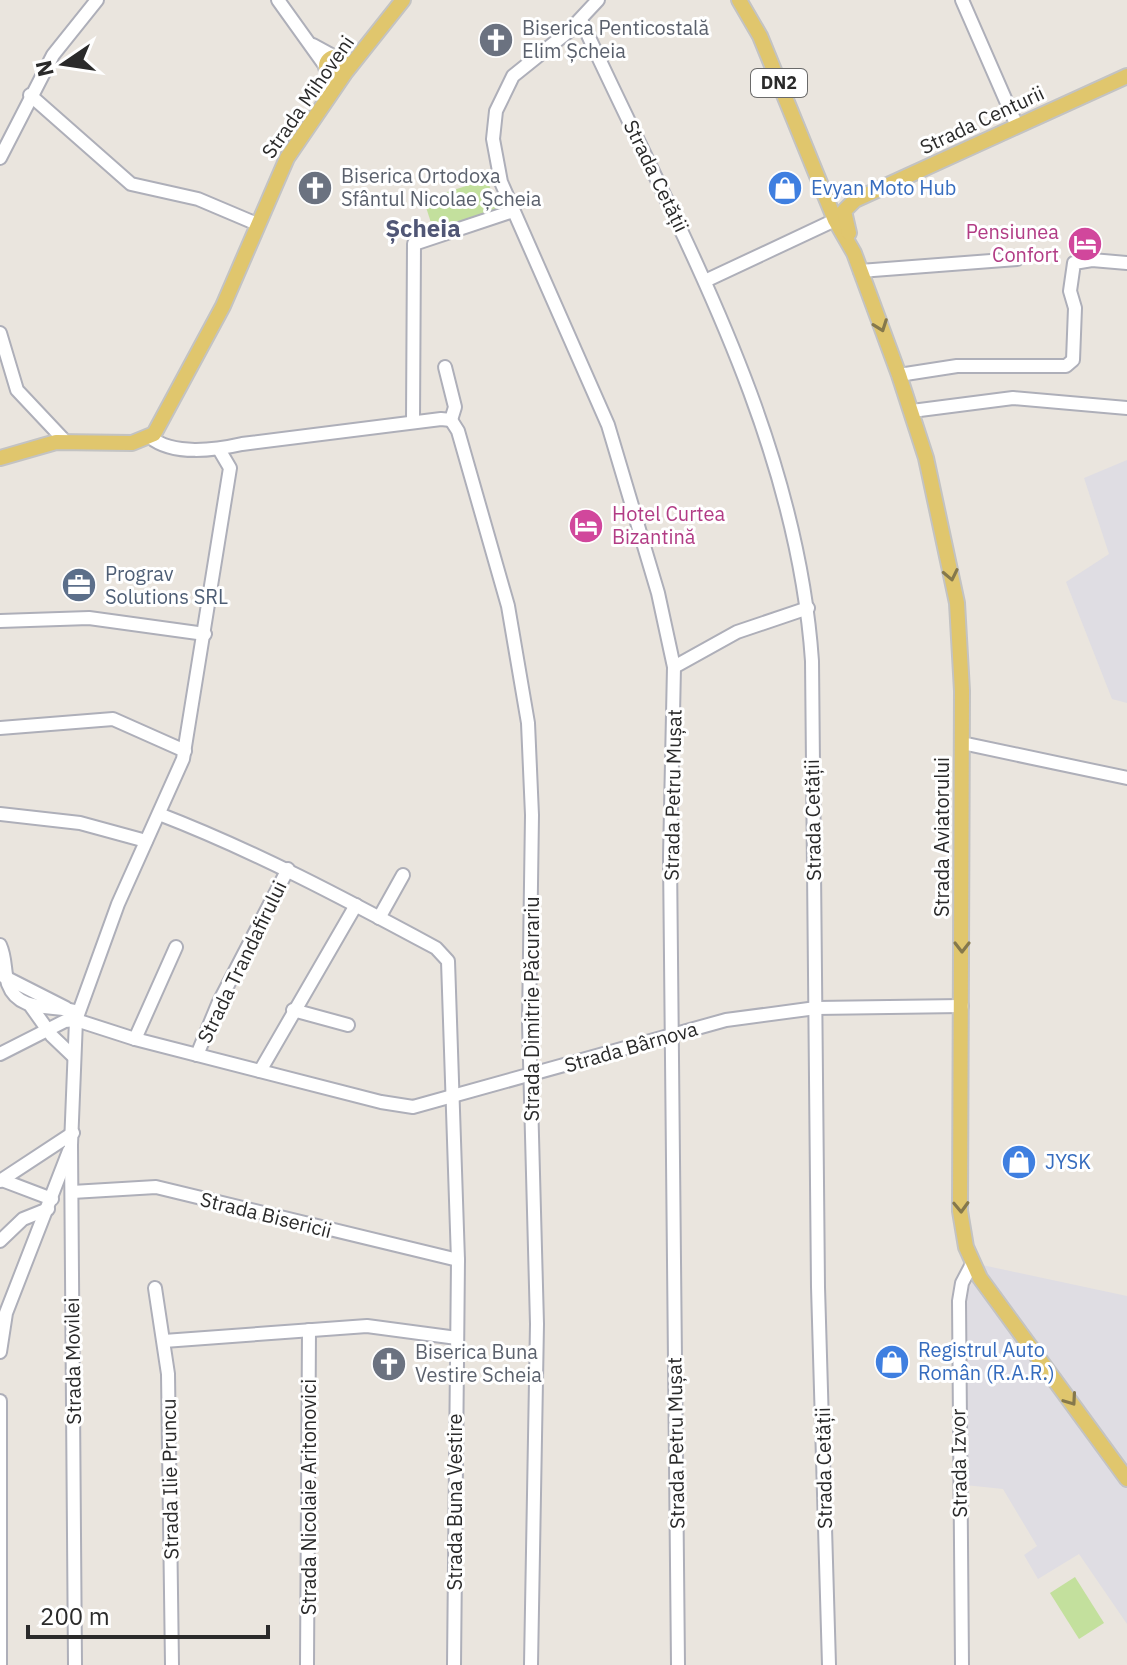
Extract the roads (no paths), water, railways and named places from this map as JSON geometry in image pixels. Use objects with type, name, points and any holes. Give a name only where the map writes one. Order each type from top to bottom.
[{"type":"main road","name":"Strada Mihoveni","points":[[150,437],[163,422],[207,338],[287,158],[328,97],[336,67],[361,53],[403,0]]},
{"type":"main road","name":"DN2","points":[[739,0],[760,36],[816,168],[823,172],[838,198],[855,200]]},
{"type":"main road","name":"Strada Centurii","points":[[855,200],[1127,76]]},
{"type":"main road","name":"Strada Aviatorului","points":[[816,168],[835,220],[854,253],[912,411],[926,458],[957,603],[962,669],[960,1211],[972,1264],[1121,1464],[1127,1479]]},
{"type":"main road","points":[[854,253],[844,216],[855,200]]},
{"type":"main road","points":[[0,458],[65,441],[126,443],[150,437]]},
{"type":"street","points":[[0,158],[30,95],[60,45],[97,0]]},
{"type":"street","points":[[278,0],[301,35],[336,67]]},
{"type":"street","name":"Strada Petru Mușat","points":[[598,0],[581,20],[513,76],[496,111],[494,156],[513,211],[608,425],[658,593],[674,667],[670,857],[678,1665]]},
{"type":"street","points":[[962,0],[1017,126]]},
{"type":"street","name":"Strada Cetății","points":[[581,20],[705,281],[761,422],[808,608],[812,661],[818,1287],[829,1665]]},
{"type":"street","points":[[30,95],[131,184],[198,199],[257,224]]},
{"type":"street","points":[[413,422],[414,244],[513,211]]},
{"type":"street","points":[[705,281],[835,220]]},
{"type":"street","points":[[860,271],[1017,259]]},
{"type":"street","points":[[899,375],[957,366],[1066,366],[1073,360],[1075,308],[1070,291],[1074,263],[1092,260],[1127,263]]},
{"type":"street","points":[[0,333],[17,390],[65,441]]},
{"type":"street","name":"Strada Dimitrie Păcurariu","points":[[445,367],[455,407],[451,420],[458,431],[496,561],[525,688],[532,815],[531,1076],[537,1324],[531,1665]]},
{"type":"street","points":[[912,411],[1013,398],[1127,408]]},
{"type":"street","points":[[150,437],[164,445],[220,451],[242,444],[451,420]]},
{"type":"street","name":"Strada Movilei","points":[[75,1665],[73,1013],[185,751],[230,468],[220,451]]},
{"type":"street","points":[[674,667],[737,632],[808,608]]},
{"type":"street","points":[[0,621],[89,618],[205,634]]},
{"type":"street","points":[[0,728],[113,719],[185,751]]},
{"type":"street","points":[[962,743],[1127,778]]},
{"type":"street","points":[[0,814],[80,823],[146,841]]},
{"type":"street","points":[[159,814],[231,842],[379,918],[403,875]]},
{"type":"street","name":"Strada Trandafirului","points":[[197,1055],[218,1004],[288,869]]},
{"type":"street","points":[[260,1071],[356,905]]},
{"type":"street","name":"Strada Buna Vestire","points":[[379,918],[436,948],[448,961],[458,1260],[454,1665]]},
{"type":"street","points":[[0,945],[4,976],[17,998],[30,1005],[73,1013]]},
{"type":"street","points":[[135,1039],[176,947]]},
{"type":"street","points":[[4,976],[73,1013]]},
{"type":"street","points":[[30,1005],[48,1031],[74,1057]]},
{"type":"street","name":"Strada Bârnova","points":[[73,1013],[135,1039],[401,1107],[452,1099],[726,1020],[816,1008],[962,1006]]},
{"type":"street","points":[[293,1010],[348,1025]]},
{"type":"street","points":[[0,1054],[48,1031],[73,1013]]},
{"type":"street","points":[[1,1181],[72,1139]]},
{"type":"street","points":[[0,1352],[3,1314],[50,1204],[72,1139]]},
{"type":"street","points":[[1,1181],[50,1204]]},
{"type":"street","name":"Strada Bisericii","points":[[72,1192],[156,1187],[458,1260]]},
{"type":"street","points":[[0,1241],[23,1219],[50,1204]]},
{"type":"street","name":"Strada Izvor","points":[[962,1665],[959,1301],[962,1283],[972,1264]]},
{"type":"street","name":"Strada Ilie Pruncu","points":[[155,1288],[164,1341],[171,1449],[172,1665]]},
{"type":"street","points":[[164,1341],[375,1327],[457,1338]]},
{"type":"street","name":"Strada Nicolaie Aritonovici","points":[[307,1665],[309,1330]]},
{"type":"street","points":[[0,1401],[0,1665]]},
{"type":"place","name":"Biserica Penticostală Elim Șcheia","points":[[496,40]]},
{"type":"place","name":"Biserica Ortodoxa Sfântul Nicolae Șcheia","points":[[315,188]]},
{"type":"place","name":"Evyan Moto Hub","points":[[785,188]]},
{"type":"place","name":"Pensiunea Confort","points":[[1085,244]]},
{"type":"place","name":"Hotel Curtea Bizantină","points":[[586,526]]},
{"type":"place","name":"Prograv Solutions SRL","points":[[79,585]]},
{"type":"place","name":"JYSK","points":[[1019,1162]]},
{"type":"place","name":"Registrul Auto Român (R.A.R.)","points":[[892,1362]]},
{"type":"place","name":"Biserica Buna Vestire Scheia","points":[[389,1364]]},
{"type":"district","name":"Șcheia","points":[[423,229]]}]
